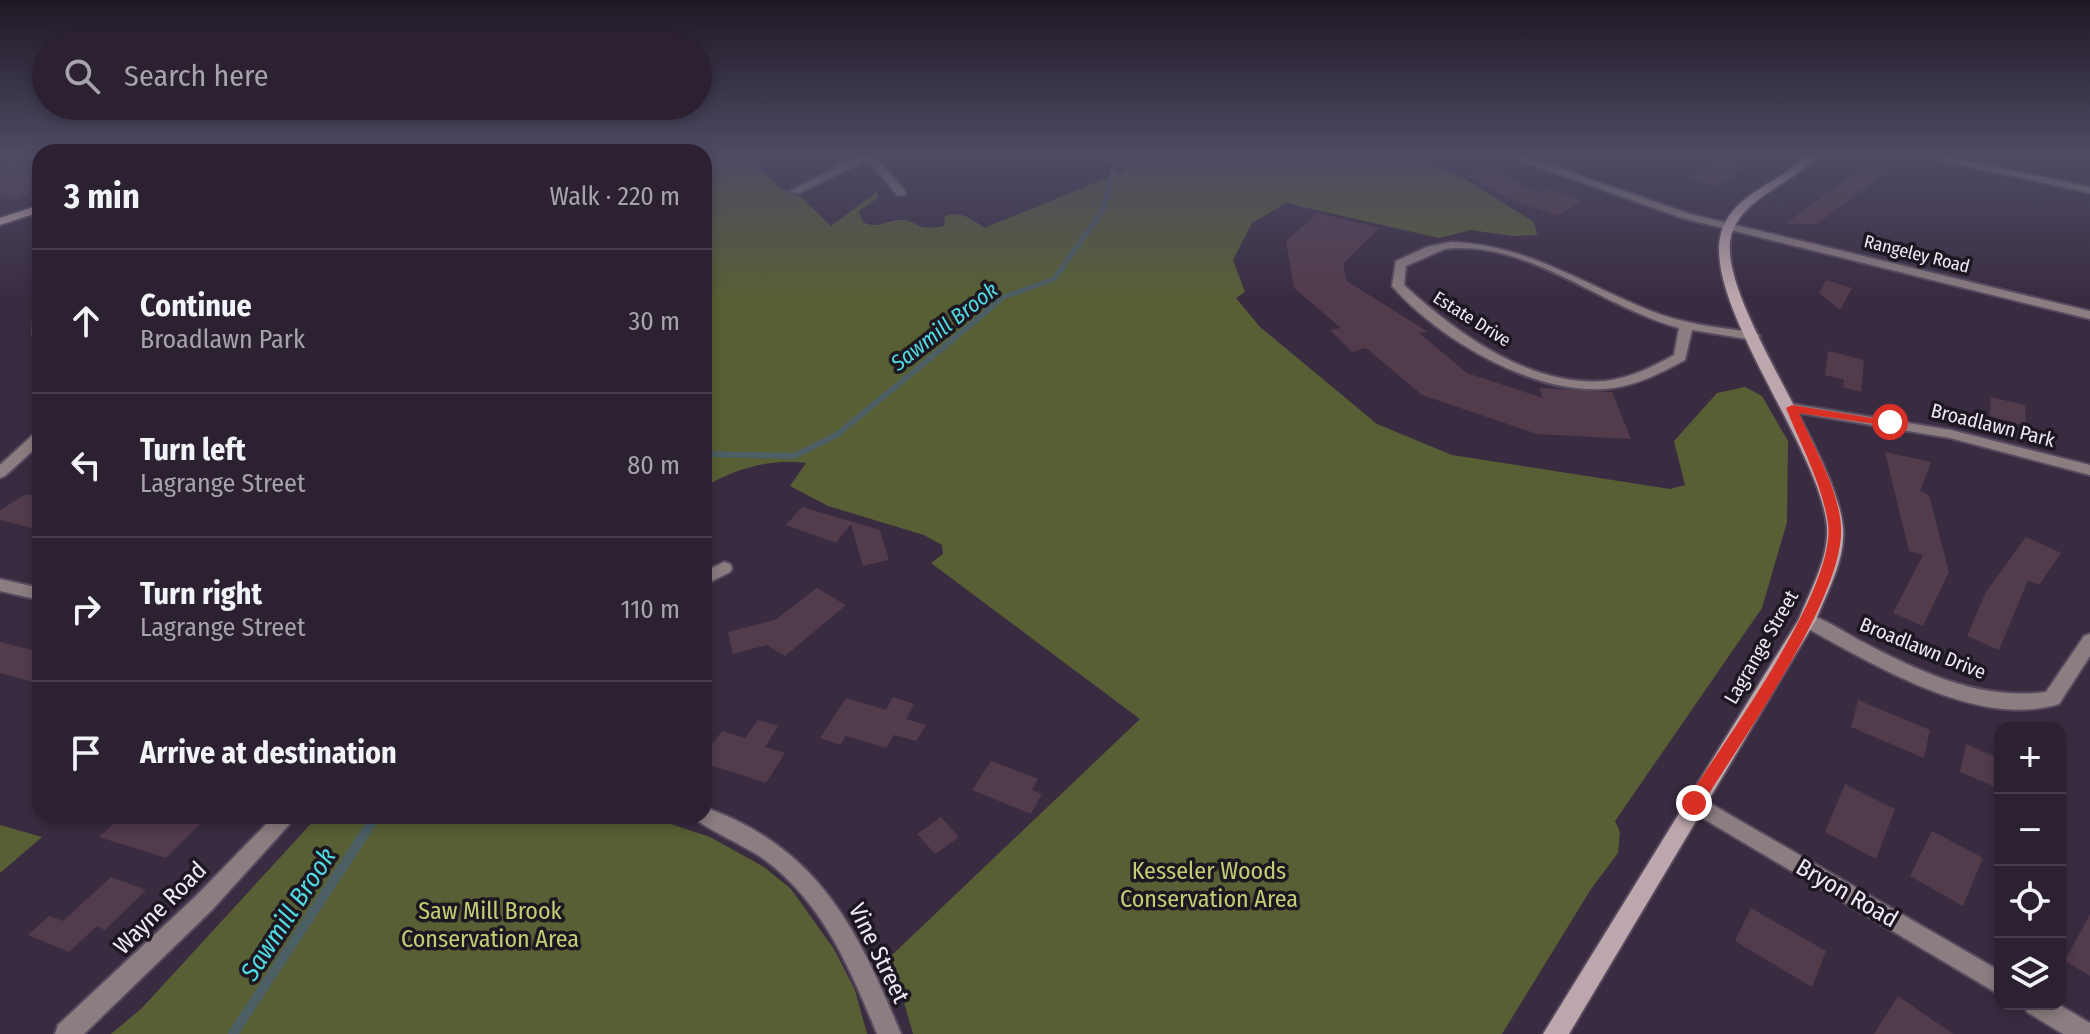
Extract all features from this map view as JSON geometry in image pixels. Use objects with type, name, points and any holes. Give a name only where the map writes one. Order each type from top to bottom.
[{"type":"main road","points":[[1728,227],[1745,202]]},
{"type":"main road","points":[[0,222],[32,211]]},
{"type":"main road","name":"Lagrange Street","points":[[1555,1034],[1807,620],[1833,553],[1835,525],[1825,489],[1792,408],[1753,336],[1725,273],[1722,251],[1728,227]]},
{"type":"street","name":"Rangeley Road","points":[[1637,202],[2090,315]]},
{"type":"street","name":"Estate Drive","points":[[1686,327],[1680,357],[1658,369],[1620,382],[1565,383],[1538,376],[1492,356],[1423,311],[1398,286],[1400,264],[1449,245],[1491,248],[1537,261],[1646,314],[1686,327],[1753,336]]},
{"type":"street","name":"Broadlawn Park","points":[[1792,408],[1951,434],[2090,470]]},
{"type":"street","points":[[0,473],[32,443]]},
{"type":"street","points":[[712,575],[724,568]]},
{"type":"street","points":[[0,585],[32,592]]},
{"type":"street","name":"Broadlawn Drive","points":[[1807,620],[1875,656],[1937,682],[2001,702],[2052,699],[2090,641]]},
{"type":"street","name":"Bryon Road","points":[[1694,803],[1994,980]]},
{"type":"street","name":"Vine Street","points":[[712,821],[787,865],[820,896],[858,958],[889,1034]]},
{"type":"street","name":"Wayne Road","points":[[67,1034],[204,903],[279,824]]},
{"type":"street","points":[[2045,1010],[2086,1034]]},
{"type":"green space","name":"Kesseler Woods Conservation Area","points":[[712,202],[806,202],[831,226],[863,202],[872,202],[859,211],[863,222],[869,224],[901,220],[922,227],[944,226],[945,216],[956,214],[970,218],[984,228],[1047,202],[1502,202],[1534,222],[1537,235],[1513,236],[1471,230],[1439,238],[1286,203],[1252,223],[1233,260],[1245,292],[1236,298],[1260,327],[1377,424],[1452,455],[1670,489],[1685,485],[1674,441],[1717,393],[1745,387],[1762,396],[1788,441],[1787,522],[1762,608],[1615,821],[1620,832],[1618,853],[1591,889],[1502,1034],[913,1034],[891,956],[1140,719],[931,563],[943,554],[942,545],[924,535],[828,506],[790,486],[806,463],[779,462],[753,466],[712,483]]},
{"type":"green space","name":"Saw Mill Brook Conservation Area","points":[[311,824],[671,824],[710,837],[764,867],[791,889],[834,949],[855,990],[867,1034],[111,1034],[142,1008]]},
{"type":"green space","points":[[0,825],[42,837],[0,873]]},
{"type":"building","points":[[1520,202],[1580,202],[1557,216]]},
{"type":"building","points":[[1815,202],[1846,202],[1817,224],[1785,224]]},
{"type":"building","points":[[1318,213],[1379,228],[1343,264],[1347,281],[1428,332],[1419,333],[1467,373],[1543,398],[1539,388],[1612,392],[1631,439],[1537,434],[1422,395],[1366,348],[1352,352],[1330,330],[1341,328],[1294,288],[1286,241]]},
{"type":"building","points":[[1826,280],[1852,288],[1840,310],[1819,293]]},
{"type":"building","points":[[1828,351],[1864,360],[1861,392],[1843,387],[1844,380],[1825,375]]},
{"type":"building","points":[[1991,397],[2025,405],[2026,426],[1990,416]]},
{"type":"building","points":[[1885,452],[1931,462],[1920,491],[1929,495],[1949,572],[1923,626],[1893,613],[1923,555],[1909,551]]},
{"type":"building","points":[[26,494],[32,495],[32,528],[0,520],[0,510]]},
{"type":"building","points":[[802,507],[880,530],[889,560],[863,566],[851,524],[836,543],[786,525]]},
{"type":"building","points":[[2026,537],[2061,553],[2039,585],[2028,580],[1999,650],[1967,636],[1986,592]]},
{"type":"building","points":[[817,588],[846,605],[785,656],[767,645],[733,654],[728,632],[775,620]]},
{"type":"building","points":[[0,642],[32,650],[32,682],[0,673]]},
{"type":"building","points":[[893,697],[914,704],[906,719],[926,725],[916,741],[894,735],[886,748],[846,736],[840,745],[820,738],[846,698],[886,710]]},
{"type":"building","points":[[1858,700],[1930,730],[1924,758],[1851,727]]},
{"type":"building","points":[[758,720],[778,726],[765,747],[785,753],[766,783],[712,766],[712,744],[722,731],[745,738]]},
{"type":"building","points":[[1966,744],[1994,756],[1994,786],[1960,772]]},
{"type":"building","points":[[991,761],[1038,779],[1032,790],[1042,794],[1031,814],[972,790]]},
{"type":"building","points":[[1845,784],[1895,809],[1876,859],[1825,832]]},
{"type":"building","points":[[941,817],[959,837],[935,854],[917,834]]},
{"type":"building","points":[[113,824],[200,824],[166,858],[99,837]]},
{"type":"building","points":[[1932,831],[1983,858],[1963,906],[1910,876]]},
{"type":"building","points":[[111,877],[146,890],[105,930],[97,926],[69,952],[28,935],[49,916],[63,921]]},
{"type":"building","points":[[1751,908],[1826,951],[1812,987],[1735,941]]},
{"type":"building","points":[[2090,914],[2090,976],[2066,959]]},
{"type":"building","points":[[1898,996],[1953,1034],[1874,1034]]},
{"type":"waterway","name":"Sawmill Brook","points":[[989,309],[1004,297],[1054,279],[1103,210],[1105,202]]},
{"type":"waterway","name":"Sawmill Brook","points":[[712,454],[794,456],[838,434],[992,307]]},
{"type":"waterway","name":"Sawmill Brook","points":[[233,1034],[371,824]]},
{"type":"route","points":[[1694,803],[1807,620],[1833,553],[1835,525],[1825,489],[1792,408],[1890,422]]}]
